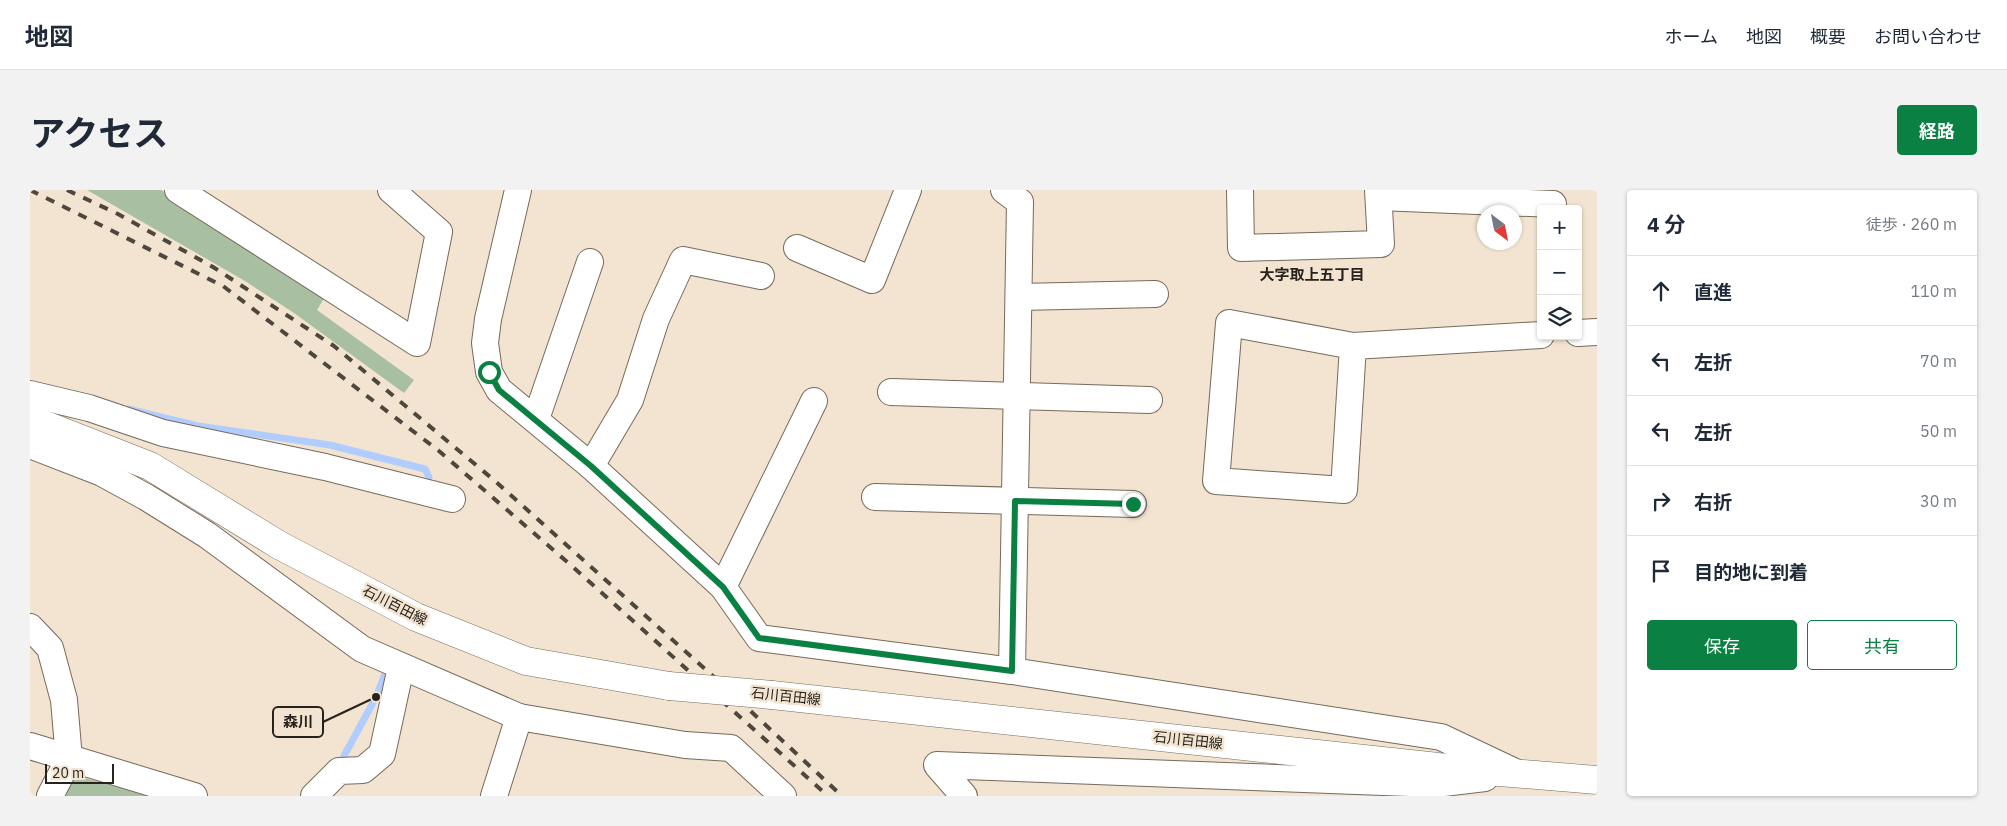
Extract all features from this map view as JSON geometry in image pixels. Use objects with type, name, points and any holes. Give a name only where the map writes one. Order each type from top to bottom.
[{"type":"main road","name":"石川百田線","points":[[30,419],[150,466],[279,545],[416,617],[526,661],[668,686],[772,695],[1438,767],[1597,780]]},
{"type":"street","points":[[178,190],[417,344],[439,232],[391,190]]},
{"type":"street","points":[[518,190],[488,319],[485,342],[489,372],[499,390],[591,466],[723,587],[759,638],[1012,671],[1441,737],[1518,774]]},
{"type":"street","points":[[797,248],[872,280],[908,190]]},
{"type":"street","points":[[1004,190],[1020,202],[1012,671]]},
{"type":"street","points":[[1240,190],[1241,248],[1381,244],[1379,193],[1553,204]]},
{"type":"street","points":[[591,466],[630,400],[656,319],[682,260],[761,276]]},
{"type":"street","points":[[536,419],[590,262]]},
{"type":"street","points":[[1019,297],[1155,294]]},
{"type":"street","points":[[1353,346],[1344,490],[1216,481],[1229,323],[1353,346],[1537,335]]},
{"type":"street","points":[[1582,333],[1597,332]]},
{"type":"street","points":[[891,392],[1148,400]]},
{"type":"street","points":[[30,394],[88,408],[163,434],[325,467],[452,499]]},
{"type":"street","points":[[723,587],[814,401]]},
{"type":"street","points":[[30,445],[102,473],[146,497],[207,535],[362,649],[519,717],[685,745],[731,748],[771,792]]},
{"type":"street","points":[[876,497],[1133,504]]},
{"type":"street","points":[[30,627],[50,648],[64,700],[69,759],[50,796]]},
{"type":"street","points":[[314,796],[339,771],[363,770],[382,754],[401,667]]},
{"type":"street","points":[[494,796],[519,717]]},
{"type":"street","points":[[30,746],[194,796]]},
{"type":"street","points":[[964,796],[937,765],[1436,784],[1518,774]]},
{"type":"green space","points":[[87,190],[161,190],[326,295],[317,310],[414,380],[404,393],[294,313],[245,281]]},
{"type":"green space","points":[[77,776],[151,796],[63,796],[71,780]]},
{"type":"waterway","points":[[128,409],[198,426],[330,445],[425,469],[429,477]]},
{"type":"waterway","points":[[344,756],[376,697],[385,674]]},
{"type":"railway","points":[[30,190],[223,286],[439,451],[573,567],[828,796]]},
{"type":"railway","points":[[67,190],[118,214],[213,267],[334,346],[495,481],[715,678],[842,796]]},
{"type":"place","name":"森川","points":[[376,697]]},
{"type":"district","name":"大字取上五丁目","points":[[1312,274]]},
{"type":"route","points":[[489,372],[499,390],[591,466],[723,587],[759,638],[1012,671],[1015,501],[1133,504]]}]
